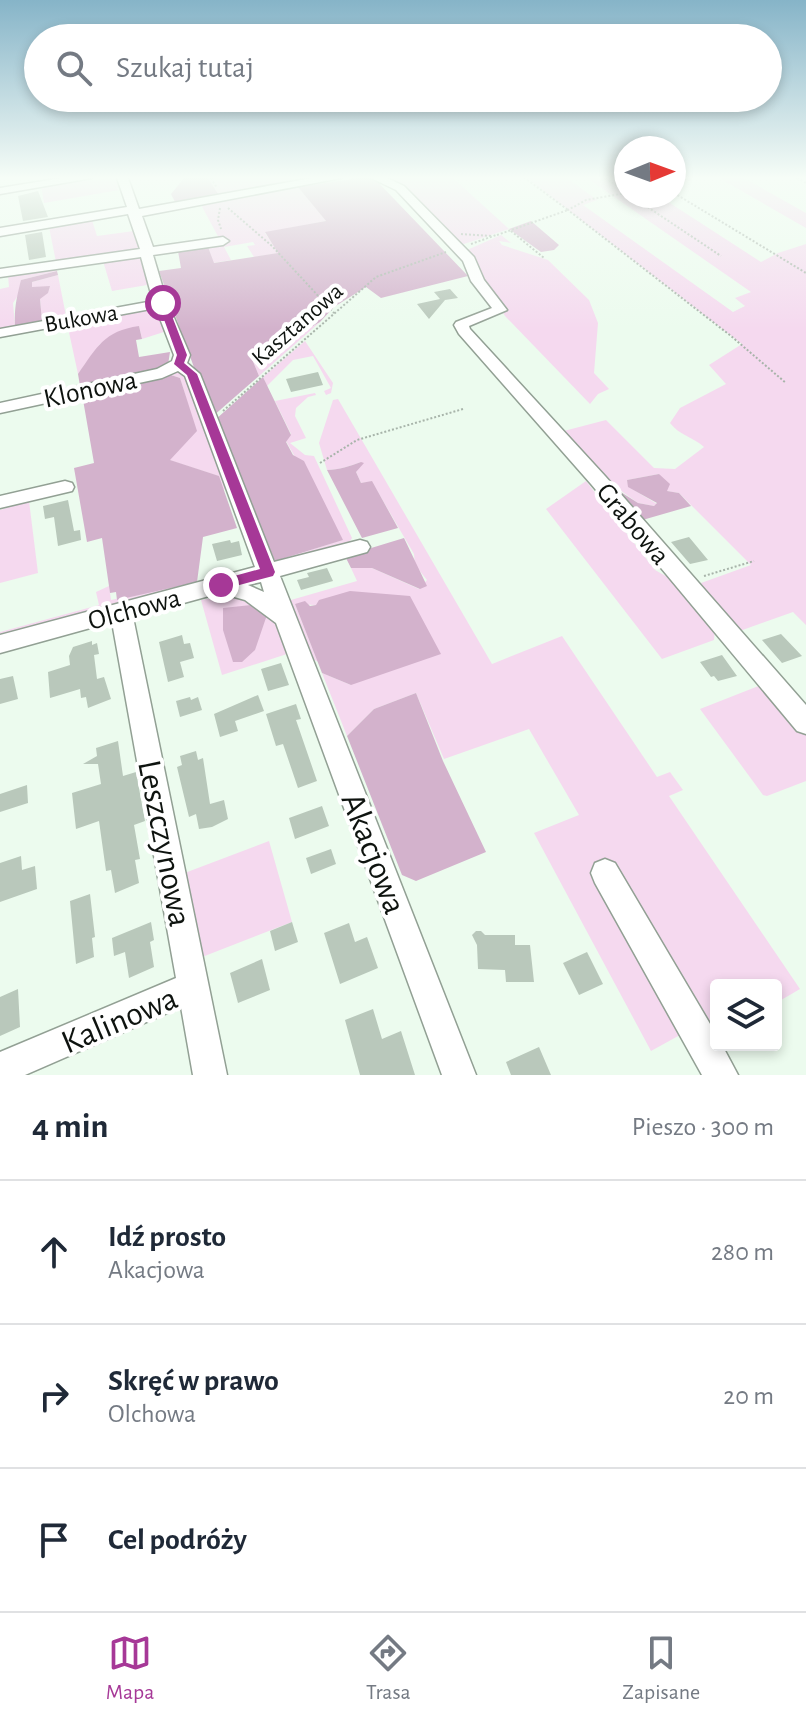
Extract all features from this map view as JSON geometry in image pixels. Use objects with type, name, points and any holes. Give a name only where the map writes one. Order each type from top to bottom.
[{"type":"street","points":[[0,232],[25,228]]},
{"type":"street","name":"Akacjowa","points":[[140,228],[146,244],[144,253],[182,355],[179,364],[192,374],[211,422],[459,1075]]},
{"type":"street","points":[[435,228],[457,248]]},
{"type":"street","points":[[0,273],[223,241]]},
{"type":"street","name":"Grabowa","points":[[457,248],[500,310],[461,325],[806,723]]},
{"type":"street","name":"Bukowa","points":[[0,333],[163,303]]},
{"type":"street","name":"Klonowa","points":[[0,408],[162,373],[179,364]]},
{"type":"street","points":[[0,502],[65,487]]},
{"type":"street","name":"Olchowa","points":[[0,644],[360,547]]},
{"type":"street","name":"Akacjowa","points":[[221,585],[252,594],[266,603],[280,613],[291,631]]},
{"type":"street","name":"Leszczynowa","points":[[121,611],[210,1075]]},
{"type":"street","points":[[605,873],[721,1075]]},
{"type":"street","name":"Kalinowa","points":[[0,1069],[193,986]]},
{"type":"path","points":[[253,228],[334,314]]},
{"type":"path","points":[[441,228],[466,235],[496,235]]},
{"type":"path","name":"Kasztanowa","points":[[211,422],[376,277],[518,228]]},
{"type":"path","points":[[592,228],[731,336],[786,383]]},
{"type":"path","points":[[679,228],[721,256]]},
{"type":"path","points":[[732,228],[806,273]]},
{"type":"path","points":[[510,231],[544,258]]},
{"type":"path","points":[[320,463],[357,440],[463,409]]},
{"type":"path","points":[[684,582],[754,561]]},
{"type":"shaded area","points":[[49,228],[95,228],[97,236],[134,231],[139,249],[56,262]]},
{"type":"shaded area","points":[[214,228],[290,228],[265,233],[279,253],[254,257],[247,246],[255,245],[253,242],[224,247],[231,260],[213,263],[208,247],[220,240]]},
{"type":"shaded area","points":[[286,228],[422,228],[468,276],[381,298],[366,287],[334,307],[320,322],[252,359],[259,376],[212,417],[159,271],[181,268],[178,251],[208,247],[214,263],[278,253],[265,232]]},
{"type":"shaded area","points":[[441,228],[509,229],[458,246]]},
{"type":"shaded area","points":[[539,228],[559,245],[554,250],[541,252],[509,229]]},
{"type":"shaded area","points":[[592,228],[615,228],[733,312],[745,306],[735,298],[751,292],[659,228],[709,228],[761,262],[806,244],[806,625],[793,612],[737,632],[706,596],[701,583],[751,565],[679,493],[666,491],[659,474],[627,480],[629,487],[657,504],[654,506],[638,503],[617,488],[641,511],[638,515],[560,432],[606,420],[654,468],[675,469],[704,447],[670,423],[680,408],[726,384],[709,365],[742,344]]},
{"type":"shaded area","points":[[501,235],[511,243],[499,241],[502,245],[548,260],[589,300],[598,323],[594,373],[609,389],[598,394],[590,404],[505,316],[467,250]]},
{"type":"shaded area","points":[[142,257],[154,294],[151,295],[147,285],[112,291],[103,261]]},
{"type":"shaded area","points":[[57,267],[57,271],[21,280],[21,291],[13,303],[15,326],[0,329],[0,289],[9,287],[8,275]]},
{"type":"shaded area","points":[[57,271],[58,275],[32,282],[32,287],[50,286],[48,293],[40,299],[42,321],[15,326],[21,280]]},
{"type":"shaded area","points":[[58,275],[66,316],[42,321],[40,299],[31,288],[32,282]]},
{"type":"shaded area","points":[[156,307],[170,330],[142,339],[139,326],[100,344],[78,374],[67,323]]},
{"type":"shaded area","points":[[320,322],[259,376],[252,359]]},
{"type":"shaded area","points":[[139,326],[142,339],[136,340],[139,357],[170,352],[168,365],[80,386],[78,374],[102,342],[117,332]]},
{"type":"shaded area","points":[[305,341],[333,383],[331,393],[326,395],[324,391],[331,388],[313,356],[293,360],[267,386],[263,377]]},
{"type":"shaded area","points":[[177,369],[187,373],[231,487],[223,490],[218,476],[169,460],[196,431],[180,378],[171,375]]},
{"type":"shaded area","points":[[171,375],[180,378],[197,431],[170,460],[219,476],[237,528],[203,537],[197,582],[117,600],[116,592],[110,593],[102,538],[87,542],[74,468],[94,463],[82,394]]},
{"type":"shaded area","points":[[263,377],[291,435],[286,442],[293,455],[304,461],[343,540],[275,561],[215,420]]},
{"type":"shaded area","points":[[315,393],[296,408],[295,416],[306,438],[290,443],[305,455],[314,456],[352,538],[347,546],[277,569],[275,561],[342,540],[286,441],[291,434],[275,401]]},
{"type":"shaded area","points":[[338,399],[492,664],[562,636],[657,777],[670,772],[683,790],[669,796],[800,989],[782,1000],[782,979],[710,979],[710,1032],[700,1024],[651,1051],[534,833],[579,815],[529,729],[444,759],[416,693],[374,709],[347,736],[322,673],[351,685],[316,605],[295,604],[318,662],[310,657],[284,602],[357,581],[351,568],[372,568],[419,589],[427,580],[415,565],[414,554],[372,482],[361,483],[356,472],[361,462],[327,470],[319,443],[333,400]]},
{"type":"shaded area","points":[[364,463],[356,472],[361,483],[372,481],[398,528],[362,538],[327,470]]},
{"type":"shaded area","points":[[659,474],[670,484],[667,491],[679,493],[691,506],[639,521],[637,514],[641,511],[625,501],[616,489],[638,503],[654,506],[657,503],[628,487],[627,480]]},
{"type":"shaded area","points":[[586,481],[655,570],[671,579],[715,627],[714,640],[662,659],[546,509]]},
{"type":"shaded area","points":[[29,501],[38,573],[0,583],[0,510]]},
{"type":"shaded area","points":[[404,538],[427,586],[420,589],[372,568],[351,568],[345,556]]},
{"type":"shaded area","points":[[217,577],[219,583],[0,636],[0,632],[99,605],[96,592],[109,586],[111,600]]},
{"type":"shaded area","points":[[350,591],[410,596],[441,654],[351,685],[322,673],[295,604],[305,601],[310,606],[316,605],[319,600]]},
{"type":"shaded area","points":[[225,596],[252,602],[268,612],[280,628],[290,653],[222,675],[201,600]]},
{"type":"shaded area","points":[[262,604],[269,609],[255,650],[242,662],[233,662],[223,630],[223,608]]},
{"type":"shaded area","points":[[761,685],[806,733],[806,781],[767,796],[763,795],[700,709]]},
{"type":"shaded area","points":[[416,693],[443,761],[486,852],[416,881],[402,875],[347,736],[374,709]]},
{"type":"shaded area","points":[[269,841],[292,922],[197,959],[182,874]]},
{"type":"building","points":[[42,232],[46,257],[29,260],[25,235]]},
{"type":"building","points":[[450,289],[458,298],[445,300],[429,319],[417,304],[440,299],[434,292]]},
{"type":"building","points":[[318,372],[323,385],[291,392],[286,379]]},
{"type":"building","points":[[68,500],[74,531],[80,530],[81,540],[58,546],[54,517],[45,519],[43,506]]},
{"type":"building","points":[[689,537],[708,560],[690,564],[671,542]]},
{"type":"building","points":[[230,540],[231,543],[239,541],[242,555],[217,561],[212,544]]},
{"type":"building","points":[[327,568],[333,581],[301,590],[297,580],[309,577],[307,573]]},
{"type":"building","points":[[781,634],[802,656],[782,663],[762,640]]},
{"type":"building","points":[[182,635],[184,644],[190,643],[194,658],[180,662],[184,677],[168,682],[159,642]]},
{"type":"building","points":[[92,641],[92,645],[97,643],[99,654],[94,655],[97,679],[104,677],[111,699],[88,708],[86,697],[81,698],[80,689],[50,698],[48,672],[70,665],[69,656],[73,647]]},
{"type":"building","points":[[722,655],[737,676],[718,681],[700,662]]},
{"type":"building","points":[[281,663],[289,685],[268,691],[261,669]]},
{"type":"building","points":[[13,676],[18,699],[0,704],[0,679]]},
{"type":"building","points":[[258,695],[264,711],[235,721],[238,731],[220,737],[214,714]]},
{"type":"building","points":[[190,697],[191,700],[198,697],[202,710],[180,717],[176,701]]},
{"type":"building","points":[[296,704],[301,719],[296,720],[317,781],[298,788],[283,744],[276,746],[266,714]]},
{"type":"building","points":[[118,741],[123,776],[136,772],[145,821],[134,825],[140,859],[135,860],[139,883],[115,893],[111,870],[106,871],[99,821],[76,829],[72,793],[101,784],[98,764],[83,764],[97,756],[96,748]]},
{"type":"building","points":[[196,751],[198,760],[203,758],[210,804],[224,800],[228,819],[199,829],[196,814],[189,817],[177,767],[182,765],[180,756]]},
{"type":"building","points":[[27,785],[28,803],[0,812],[0,794]]},
{"type":"building","points":[[322,806],[329,826],[295,839],[289,818]]},
{"type":"building","points":[[331,849],[336,864],[311,874],[306,858]]},
{"type":"building","points":[[21,856],[22,870],[35,866],[37,889],[0,902],[0,863]]},
{"type":"building","points":[[90,894],[94,957],[76,964],[70,901]]},
{"type":"building","points":[[151,922],[154,967],[129,978],[125,952],[114,956],[112,938]]},
{"type":"building","points":[[292,922],[298,942],[275,951],[270,931]]},
{"type":"building","points":[[349,923],[355,942],[367,937],[378,968],[340,984],[324,933]]},
{"type":"building","points":[[476,931],[485,935],[515,935],[515,945],[530,945],[534,982],[506,982],[505,970],[478,969],[477,945],[472,935]]},
{"type":"building","points":[[587,952],[603,984],[579,995],[563,963]]},
{"type":"building","points":[[262,959],[270,990],[238,1003],[230,973]]},
{"type":"building","points":[[18,989],[20,1027],[0,1036],[0,997]]},
{"type":"building","points":[[373,1009],[382,1039],[401,1031],[415,1075],[360,1075],[345,1020]]},
{"type":"building","points":[[539,1047],[551,1075],[511,1075],[506,1062]]},
{"type":"route","points":[[163,303],[182,355],[179,364],[192,374],[268,572],[221,585]]}]
